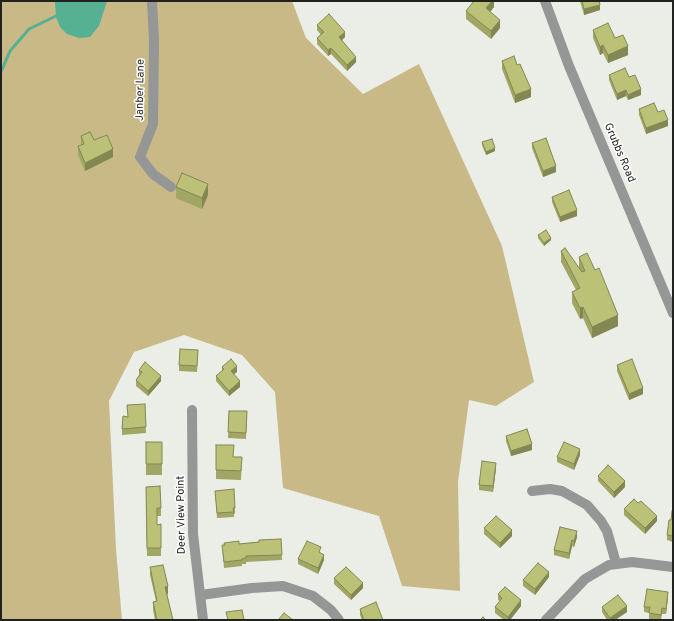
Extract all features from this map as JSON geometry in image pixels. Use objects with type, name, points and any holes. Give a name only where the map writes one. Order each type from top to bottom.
[{"type":"street","name":"Janber Lane","points":[[152,1],[154,40],[153,124],[140,157],[153,174],[171,187]]},
{"type":"street","name":"Grubbs Road","points":[[545,1],[569,66],[673,313]]},
{"type":"street","name":"Deer View Point","points":[[192,410],[193,534],[204,620]]},
{"type":"street","points":[[532,491],[550,489],[562,492],[587,506],[601,520],[607,531],[616,563]]},
{"type":"street","points":[[546,620],[585,579],[602,568],[616,563],[632,562],[673,567]]},
{"type":"street","points":[[200,595],[258,587],[283,586],[313,596],[331,610],[339,620]]},
{"type":"shaded area","points":[[1,1],[292,1],[306,38],[363,94],[419,64],[502,246],[534,382],[496,406],[469,400],[458,482],[460,591],[402,586],[379,516],[283,488],[275,392],[242,355],[184,335],[134,352],[109,401],[116,549],[122,620],[1,620]]},
{"type":"shaded area","points":[[55,1],[107,1],[99,26],[90,37],[79,38],[67,34],[60,27],[56,17]]},
{"type":"building","points":[[474,1],[492,1],[486,8],[500,20],[491,31],[466,11]]},
{"type":"building","points":[[582,1],[599,1],[600,5],[584,9]]},
{"type":"building","points":[[329,14],[345,32],[339,37],[356,57],[347,65],[331,48],[328,50],[317,38],[324,32],[317,25]]},
{"type":"building","points":[[608,23],[615,38],[623,35],[628,46],[608,55],[603,45],[600,47],[593,30]]},
{"type":"building","points":[[514,56],[517,65],[520,64],[531,89],[515,95],[502,61]]},
{"type":"building","points":[[625,68],[629,77],[635,75],[641,89],[628,95],[626,90],[617,94],[609,75]]},
{"type":"building","points":[[654,103],[658,112],[664,110],[668,120],[646,128],[639,109]]},
{"type":"building","points":[[90,132],[94,140],[107,135],[113,149],[85,163],[78,146],[84,144],[81,136]]},
{"type":"building","points":[[546,138],[556,166],[543,171],[532,143]]},
{"type":"building","points":[[492,139],[495,148],[486,152],[482,142]]},
{"type":"building","points":[[182,173],[208,184],[202,198],[176,187]]},
{"type":"building","points":[[569,190],[577,210],[560,217],[552,197]]},
{"type":"building","points":[[546,230],[551,238],[544,243],[538,235]]},
{"type":"building","points":[[565,248],[582,272],[585,271],[579,257],[587,253],[595,270],[599,268],[618,315],[592,327],[583,307],[580,308],[572,292],[580,288],[561,251]]},
{"type":"building","points":[[180,349],[198,350],[197,366],[179,365]]},
{"type":"building","points":[[231,359],[237,366],[231,371],[240,381],[229,391],[216,376],[224,369],[222,367]]},
{"type":"building","points":[[632,359],[643,388],[629,394],[617,365]]},
{"type":"building","points":[[145,362],[161,376],[148,391],[136,380],[142,372],[139,370]]},
{"type":"building","points":[[145,404],[146,427],[122,429],[123,416],[128,417],[127,405]]},
{"type":"building","points":[[229,411],[247,411],[246,433],[228,432]]},
{"type":"building","points":[[527,429],[532,444],[511,451],[506,436]]},
{"type":"building","points":[[146,442],[162,442],[162,464],[146,464]]},
{"type":"building","points":[[564,442],[580,449],[574,464],[557,457]]},
{"type":"building","points":[[216,445],[234,445],[233,457],[242,457],[241,471],[216,470]]},
{"type":"building","points":[[482,461],[496,463],[493,486],[479,485]]},
{"type":"building","points":[[608,465],[625,481],[614,492],[598,476]]},
{"type":"building","points":[[160,486],[161,508],[157,508],[157,525],[161,524],[161,548],[147,548],[146,487]]},
{"type":"building","points":[[234,489],[234,512],[217,513],[215,491]]},
{"type":"building","points":[[634,499],[638,503],[641,501],[657,516],[645,528],[624,509]]},
{"type":"building","points":[[672,511],[673,512],[673,536],[667,535]]},
{"type":"building","points":[[496,516],[512,530],[500,543],[484,528]]},
{"type":"building","points":[[560,527],[577,531],[574,541],[572,540],[569,553],[554,550]]},
{"type":"building","points":[[281,539],[282,555],[246,556],[246,558],[242,560],[224,562],[222,545],[225,545],[224,543],[239,541],[239,544],[259,542],[259,540]]},
{"type":"building","points":[[307,541],[321,547],[319,552],[324,555],[318,568],[298,559]]},
{"type":"building","points":[[538,563],[549,572],[535,589],[523,580]]},
{"type":"building","points":[[163,565],[168,586],[165,587],[173,620],[157,620],[153,602],[157,601],[150,567]]},
{"type":"building","points":[[346,567],[363,583],[351,595],[334,578]]},
{"type":"building","points":[[505,587],[521,600],[508,617],[495,607],[502,598],[498,594]]},
{"type":"building","points":[[647,589],[668,592],[666,609],[662,608],[661,615],[649,613],[650,607],[644,607]]},
{"type":"building","points":[[618,595],[627,606],[610,618],[602,607]]},
{"type":"building","points":[[376,602],[383,620],[364,620],[360,609]]},
{"type":"building","points":[[242,610],[244,620],[228,620],[226,612]]},
{"type":"building","points":[[284,613],[293,620],[278,620]]},
{"type":"waterway","points":[[1,72],[10,51],[29,29],[58,15]]}]
